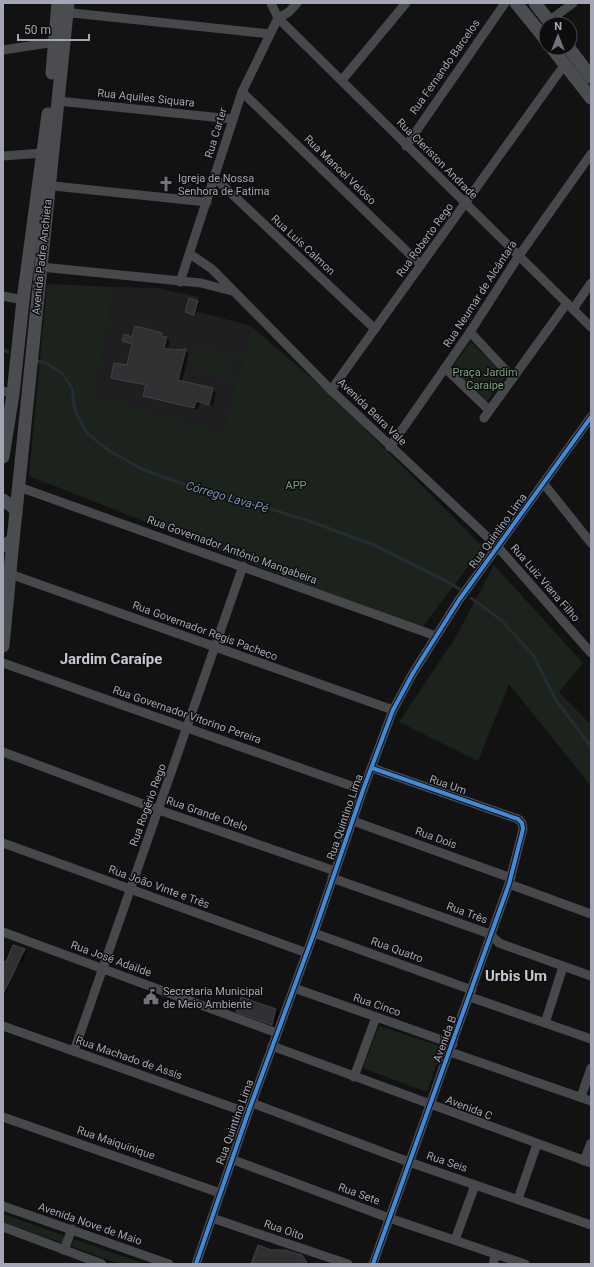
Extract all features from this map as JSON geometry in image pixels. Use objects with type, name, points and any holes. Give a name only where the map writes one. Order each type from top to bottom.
[{"type":"street","name":"Rua Cleriston Andrade","points":[[271,3],[278,18],[591,328]]},
{"type":"street","points":[[278,18],[289,12],[297,3]]},
{"type":"street","points":[[342,80],[406,3]]},
{"type":"street","name":"Rua Fernando Barcelos","points":[[406,146],[505,3]]},
{"type":"street","points":[[516,3],[538,30]]},
{"type":"street","points":[[535,3],[545,16]]},
{"type":"street","points":[[558,16],[573,3]]},
{"type":"street","points":[[62,7],[270,34]]},
{"type":"street","name":"Avenida Padre Anchieta","points":[[3,646],[10,574],[8,543],[16,512],[19,487],[41,267],[44,185],[43,153],[55,42],[62,7]]},
{"type":"street","name":"Avenida Padre Anchieta","points":[[4,453],[8,392],[58,101],[62,7]]},
{"type":"street","name":"Rua Carter","points":[[180,282],[242,92],[278,18]]},
{"type":"street","points":[[3,50],[55,42]]},
{"type":"street","points":[[558,56],[591,98]]},
{"type":"street","points":[[575,56],[591,77]]},
{"type":"street","name":"Rua Roberto Rego","points":[[331,390],[564,64]]},
{"type":"street","name":"Rua Manoel Veloso","points":[[242,92],[421,265]]},
{"type":"street","name":"Rua Aquiles Siquara","points":[[58,101],[232,119]]},
{"type":"street","points":[[3,156],[43,153]]},
{"type":"street","name":"Rua Neumar de Alcântara","points":[[390,447],[470,332],[518,257],[591,154]]},
{"type":"street","name":"Rua Luís Calmon","points":[[215,178],[375,329]]},
{"type":"street","points":[[44,185],[207,202]]},
{"type":"street","name":"Avenida Beira Vale","points":[[190,254],[212,269],[331,390],[497,546]]},
{"type":"street","points":[[41,267],[208,285],[234,292]]},
{"type":"street","points":[[445,368],[486,414],[570,306],[591,284]]},
{"type":"street","points":[[3,296],[23,300]]},
{"type":"street","points":[[470,332],[513,378]]},
{"type":"street","name":"Rua Quintino Lima","points":[[196,1264],[248,1112],[307,953],[363,790],[393,710],[436,636],[497,546],[544,484],[591,417]]},
{"type":"street","points":[[544,484],[591,543]]},
{"type":"street","name":"Rua Governador Antônio Mangabeira","points":[[19,487],[244,566],[436,636]]},
{"type":"street","points":[[3,500],[13,507],[16,512]]},
{"type":"street","name":"Rua Luiz Viana Filho","points":[[497,546],[591,654]]},
{"type":"street","name":"Rua Rogério Rego","points":[[74,1051],[244,566]]},
{"type":"street","name":"Rua Governador Regis Pacheco","points":[[10,574],[393,710]]},
{"type":"street","name":"Rua Governador Vitorino Pereira","points":[[3,663],[363,790]]},
{"type":"street","name":"Rua Grande Otelo","points":[[3,752],[334,875]]},
{"type":"street","name":"Rua Um","points":[[372,768],[518,819]]},
{"type":"street","name":"Avenida B","points":[[373,1264],[409,1162],[452,1048],[490,934],[510,881],[524,829],[522,823],[518,819]]},
{"type":"street","name":"Rua Dois","points":[[353,821],[510,881],[591,914]]},
{"type":"street","name":"Rua João Vinte e Três","points":[[3,843],[307,953]]},
{"type":"street","name":"Rua Três","points":[[334,875],[490,934],[499,943],[591,976]]},
{"type":"street","name":"Rua José Adailde","points":[[3,932],[277,1033]]},
{"type":"street","name":"Rua Quatro","points":[[314,933],[591,1040]]},
{"type":"street","points":[[545,1023],[563,967]]},
{"type":"street","name":"Rua Cinco","points":[[294,988],[376,1017],[452,1048],[591,1101]]},
{"type":"street","points":[[354,1077],[376,1017]]},
{"type":"street","name":"Rua Machado de Assis","points":[[3,1026],[248,1112]]},
{"type":"street","name":"Avenida C","points":[[272,1046],[587,1162]]},
{"type":"street","points":[[581,1097],[591,1068]]},
{"type":"street","name":"Rua Seis","points":[[252,1103],[409,1162],[591,1225]]},
{"type":"street","name":"Rua Maiquinique","points":[[3,1116],[220,1193]]},
{"type":"street","points":[[587,1162],[591,1143]]},
{"type":"street","points":[[518,1199],[537,1144]]},
{"type":"street","name":"Rua Sete","points":[[232,1159],[389,1218],[525,1264]]},
{"type":"street","points":[[455,1240],[475,1185]]},
{"type":"street","name":"Avenida Nove de Maio","points":[[3,1206],[169,1264]]},
{"type":"street","name":"Rua Oito","points":[[212,1218],[348,1264]]},
{"type":"street","points":[[3,1227],[102,1264]]},
{"type":"street","points":[[64,1250],[72,1229]]},
{"type":"street","points":[[493,1264],[496,1254]]},
{"type":"shaded area","points":[[115,287],[157,288],[199,297],[196,311],[251,326],[223,432],[95,395]]},
{"type":"green space","name":"APP","points":[[47,284],[115,287],[95,395],[223,432],[251,326],[330,394],[483,547],[420,630],[29,476]]},
{"type":"green space","name":"Praça Jardim Caraipe","points":[[471,342],[506,377],[486,403],[452,367]]},
{"type":"green space","points":[[194,347],[234,356],[228,379],[189,369]]},
{"type":"green space","points":[[494,565],[583,663],[559,692],[591,725],[591,786],[509,684],[478,761],[399,722],[454,640]]},
{"type":"green space","points":[[379,1026],[442,1047],[427,1092],[363,1068]]},
{"type":"green space","points":[[3,1214],[65,1236],[63,1243],[3,1222]]},
{"type":"green space","points":[[74,1239],[145,1264],[119,1264],[71,1246]]},
{"type":"building","points":[[189,298],[198,301],[194,315],[185,312]]},
{"type":"building","points":[[135,326],[162,333],[161,336],[167,337],[164,348],[174,350],[186,349],[178,380],[213,388],[209,405],[196,401],[194,408],[143,396],[146,385],[111,378],[114,363],[127,365],[132,344],[122,341],[124,334],[132,337]]},
{"type":"building","points":[[13,945],[25,949],[3,994],[3,961],[6,962]]},
{"type":"building","points":[[241,997],[276,1009],[272,1025],[236,1012]]},
{"type":"building","points":[[258,1245],[271,1250],[285,1250],[302,1255],[308,1264],[251,1264]]},
{"type":"waterway","name":"Córrego Lava-Pé","points":[[3,350],[8,352]]},
{"type":"waterway","name":"Córrego Lava-Pé","points":[[37,361],[48,364],[62,373],[72,388],[75,411],[87,433],[108,450],[142,469],[191,487],[236,498],[309,521],[374,545],[459,589]]},
{"type":"waterway","name":"Córrego Lava-Pé","points":[[471,598],[501,620],[533,655],[555,699],[591,747]]},
{"type":"cycle path","points":[[196,1264],[248,1113],[393,710],[413,673],[459,600],[591,417]]},
{"type":"cycle path","points":[[372,768],[518,819],[522,823],[523,829],[509,884],[373,1264]]},
{"type":"place","name":"Igreja de Nossa Senhora de Fatima","points":[[166,184]]},
{"type":"place","name":"Secretaria Municipal de Meio Ambiente","points":[[151,997]]},
{"type":"district","name":"Jardim Caraípe","points":[[111,659]]},
{"type":"district","name":"Urbis Um","points":[[516,976]]}]
